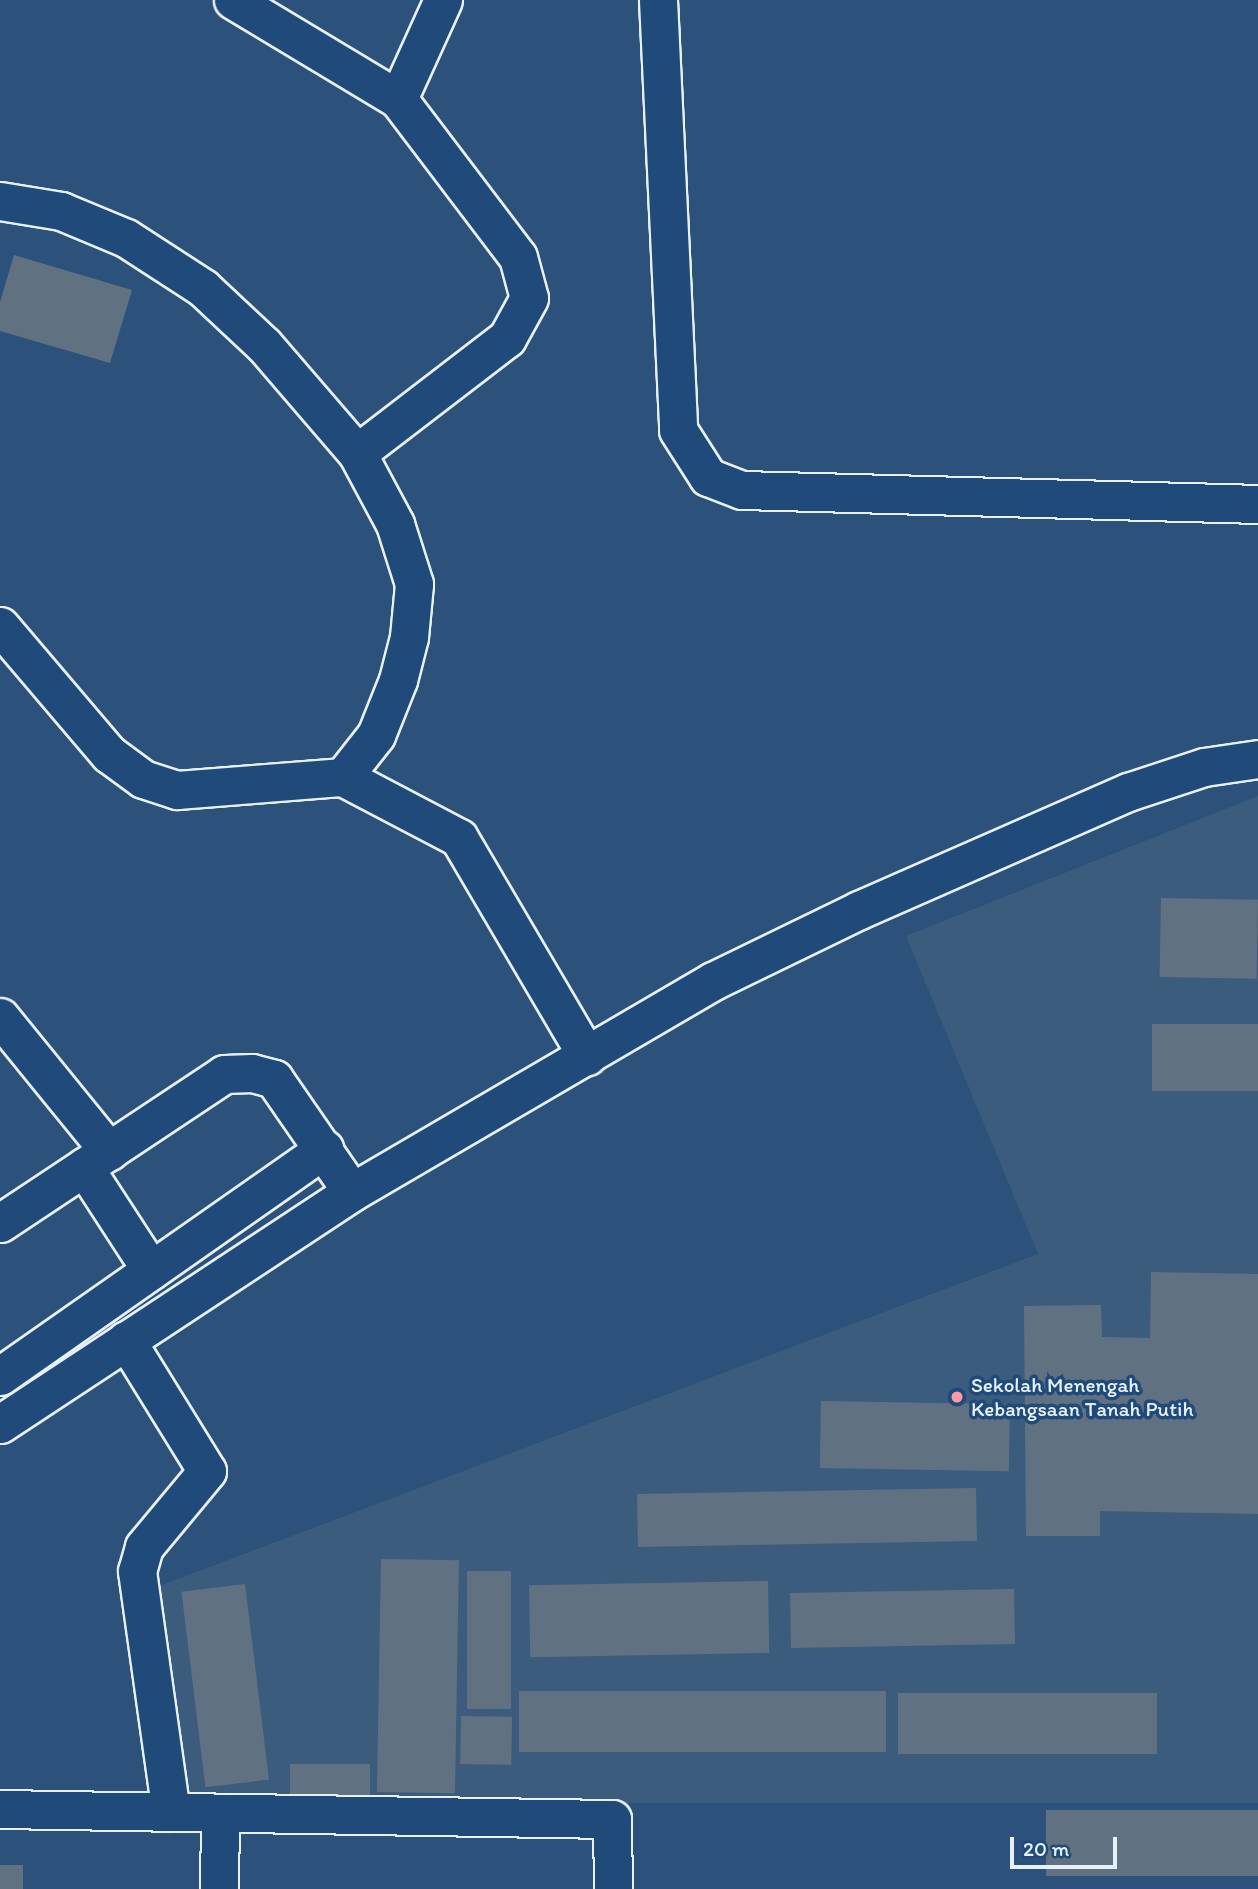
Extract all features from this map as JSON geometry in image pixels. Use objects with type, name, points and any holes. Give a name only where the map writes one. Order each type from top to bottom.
[{"type":"street","points":[[233,0],[398,99],[517,257],[529,298],[508,338],[357,453]]},
{"type":"street","points":[[398,99],[443,0]]},
{"type":"street","points":[[658,0],[678,430],[708,477],[742,490],[1258,504]]},
{"type":"street","points":[[0,201],[61,211],[126,238],[202,288],[264,345],[357,453],[395,524],[414,584],[409,637],[398,680],[376,735],[343,777]]},
{"type":"street","points":[[0,626],[109,754],[143,779],[177,790],[343,777],[459,838],[587,1056]]},
{"type":"street","points":[[0,1424],[352,1192],[713,981],[859,910],[1128,792],[1204,768],[1258,759]]},
{"type":"street","points":[[0,1017],[97,1159],[151,1270]]},
{"type":"street","points":[[0,1223],[225,1074],[251,1073],[274,1079],[352,1192]]},
{"type":"street","points":[[0,1376],[324,1149]]},
{"type":"street","points":[[126,1340],[207,1471],[144,1547],[137,1572],[171,1812]]},
{"type":"street","points":[[0,1809],[612,1819],[613,1889]]},
{"type":"street","points":[[219,1889],[220,1813]]},
{"type":"shaded area","name":"Sekolah Menengah Kebangsaan Tanah Putih","points":[[1258,796],[1258,1803],[185,1803],[157,1587],[1038,1254],[906,936]]},
{"type":"building","points":[[14,255],[132,290],[110,363],[0,331],[0,302]]},
{"type":"building","points":[[1161,898],[1258,900],[1257,979],[1160,977]]},
{"type":"building","points":[[1152,1024],[1258,1024],[1258,1091],[1152,1091]]},
{"type":"building","points":[[1151,1272],[1258,1274],[1258,1514],[1100,1511],[1100,1536],[1026,1536],[1024,1306],[1101,1305],[1102,1337],[1150,1338]]},
{"type":"building","points":[[821,1401],[1010,1404],[1009,1471],[820,1468]]},
{"type":"building","points":[[976,1488],[977,1541],[638,1547],[637,1494]]},
{"type":"building","points":[[381,1559],[459,1560],[455,1793],[377,1792]]},
{"type":"building","points":[[467,1571],[511,1571],[511,1709],[467,1709]]},
{"type":"building","points":[[768,1581],[769,1653],[530,1657],[529,1585]]},
{"type":"building","points":[[245,1584],[269,1780],[205,1787],[181,1592]]},
{"type":"building","points":[[1014,1589],[1015,1644],[791,1648],[790,1593]]},
{"type":"building","points":[[519,1691],[886,1691],[886,1752],[519,1752]]},
{"type":"building","points":[[898,1693],[1157,1693],[1157,1754],[898,1754]]},
{"type":"building","points":[[461,1716],[512,1717],[511,1765],[460,1764]]},
{"type":"building","points":[[290,1764],[370,1764],[370,1798],[290,1798]]},
{"type":"building","points":[[1046,1810],[1258,1810],[1258,1876],[1046,1876]]},
{"type":"building","points":[[0,1865],[23,1865],[23,1889],[0,1889]]},
{"type":"place","name":"Sekolah Menengah Kebangsaan Tanah Putih","points":[[957,1397]]}]
